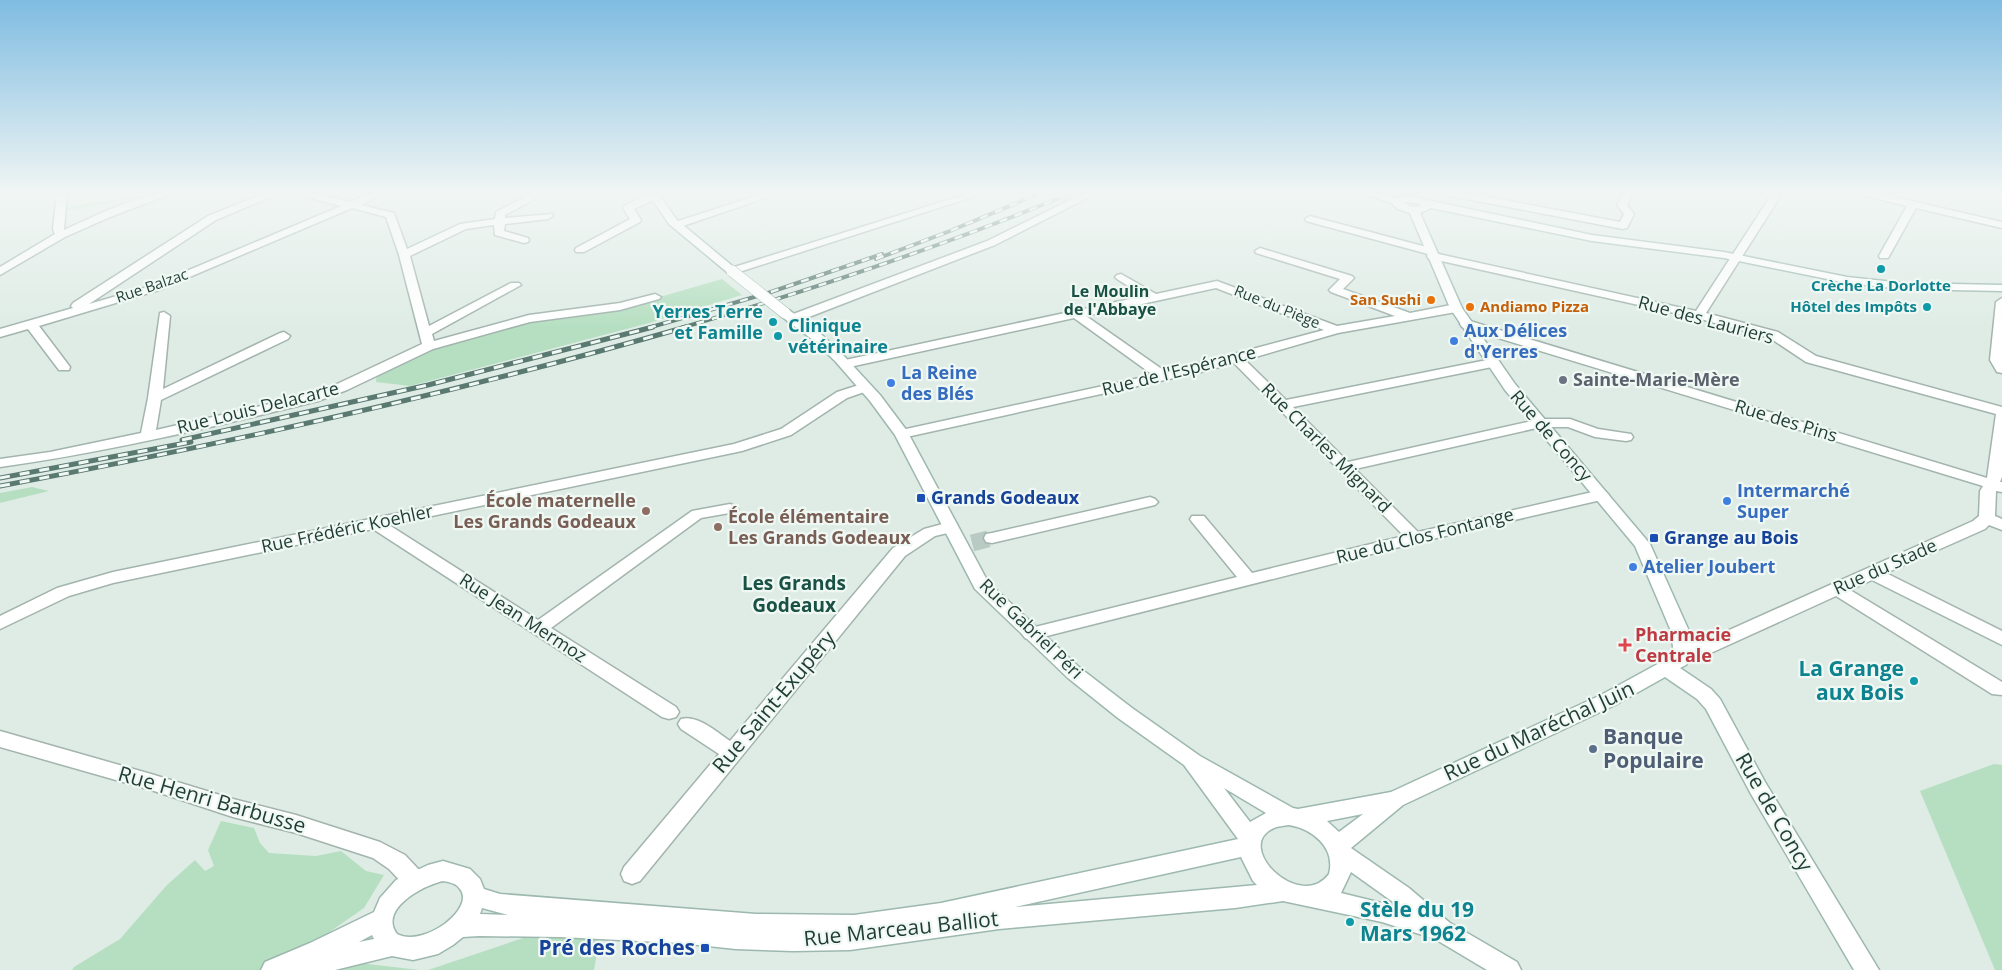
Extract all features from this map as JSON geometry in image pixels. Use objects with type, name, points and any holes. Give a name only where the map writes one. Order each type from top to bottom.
[{"type":"street","points":[[0,272],[57,237]]},
{"type":"street","points":[[64,314],[182,237]]},
{"type":"street","name":"Rue Balzac","points":[[0,333],[155,288],[275,237]]},
{"type":"street","points":[[398,237],[429,346]]},
{"type":"street","points":[[404,254],[440,237]]},
{"type":"street","points":[[514,237],[524,240]]},
{"type":"street","points":[[580,250],[610,237]]},
{"type":"street","points":[[691,237],[732,271],[839,237]]},
{"type":"street","points":[[788,316],[872,290],[1003,237]]},
{"type":"street","name":"Rue des Lauriers","points":[[1373,237],[1431,254],[1699,315],[1774,335],[1811,359],[2002,411]]},
{"type":"street","name":"Rue de Concy","points":[[1425,237],[1456,308],[1492,363],[1642,544],[1680,631],[1677,659],[1714,704],[1758,788],[1867,970]]},
{"type":"street","points":[[1588,237],[1736,257],[1855,281],[1903,286],[2002,288]]},
{"type":"street","points":[[1699,315],[1749,237]]},
{"type":"street","points":[[1884,256],[1894,237]]},
{"type":"street","points":[[1260,250],[1348,278],[1335,290],[1409,316]]},
{"type":"street","name":"Rue Gabriel Péri","points":[[732,271],[817,337],[845,364],[865,387],[902,434],[950,527],[966,544],[982,585],[1031,634],[1089,685],[1191,759],[1249,843]]},
{"type":"street","points":[[1121,276],[1153,297]]},
{"type":"street","name":"Rue du Piège","points":[[1153,297],[1217,284],[1336,330]]},
{"type":"street","points":[[425,333],[515,285]]},
{"type":"street","points":[[845,364],[1153,297]]},
{"type":"street","name":"Rue Louis Delacarte","points":[[0,463],[50,456],[313,398],[342,387],[429,346],[529,319],[620,306],[655,298]]},
{"type":"street","points":[[2002,302],[1996,360],[2002,368]]},
{"type":"street","name":"Rue de l'Espérance","points":[[902,434],[1164,376],[1336,330],[1456,308]]},
{"type":"street","points":[[1075,314],[1164,376]]},
{"type":"street","points":[[148,435],[155,398],[164,316]]},
{"type":"street","points":[[31,324],[64,367]]},
{"type":"street","name":"Rue des Pins","points":[[1466,324],[1997,486]]},
{"type":"street","points":[[155,398],[284,336]]},
{"type":"street","name":"Rue Charles Mignard","points":[[1236,358],[1415,538]]},
{"type":"street","points":[[1283,405],[1492,363]]},
{"type":"street","name":"Rue Frédéric Koehler","points":[[0,623],[63,592],[113,578],[737,448],[786,432],[842,395],[865,387]]},
{"type":"street","points":[[2002,415],[1995,476],[1997,486],[1988,491],[1987,518],[2002,525]]},
{"type":"street","points":[[1345,467],[1541,423],[1570,423],[1595,433],[1626,436]]},
{"type":"street","name":"Rue du Clos Fontange","points":[[1031,634],[1415,538],[1601,494]]},
{"type":"street","points":[[992,538],[1150,502]]},
{"type":"street","points":[[539,628],[697,514],[730,508]]},
{"type":"street","name":"Rue du Stade","points":[[1677,659],[1979,525],[1987,518]]},
{"type":"street","points":[[1198,519],[1249,580]]},
{"type":"street","name":"Rue Jean Mermoz","points":[[376,524],[669,712]]},
{"type":"street","name":"Rue Saint-Exupéry","points":[[632,874],[899,552],[921,536],[937,528],[950,527]]},
{"type":"street","points":[[1872,573],[2002,640]]},
{"type":"street","points":[[1836,589],[1998,690]]},
{"type":"street","name":"Rue du Maréchal Juin","points":[[1293,817],[1396,799],[1600,704],[1677,659]]},
{"type":"street","points":[[688,724],[732,752]]},
{"type":"street","name":"Rue Henri Barbusse","points":[[0,739],[152,782],[233,808],[296,824],[380,851],[396,862],[414,880]]},
{"type":"street","points":[[1191,759],[1293,817]]},
{"type":"street","name":"Rue du Maréchal Juin","points":[[1339,849],[1396,799]]},
{"type":"street","points":[[1442,931],[1382,912],[1283,891],[1269,883],[1258,872],[1251,859],[1249,843],[1255,829],[1264,821],[1276,817],[1293,817],[1310,821],[1321,828],[1339,849],[1401,895],[1442,931],[1509,970]]},
{"type":"street","name":"Rue Marceau Balliot","points":[[475,896],[500,904],[756,926],[854,926],[940,913],[1142,870],[1249,843]]},
{"type":"street","points":[[1309,895],[1322,892],[1333,885],[1340,876],[1342,864],[1339,849]]},
{"type":"street","points":[[443,871],[456,872],[470,881],[475,896],[470,912],[459,927],[447,938],[432,945],[417,949],[403,949],[392,945],[385,938],[381,929],[386,908],[393,898],[414,880],[443,871]]},
{"type":"street","name":"Rue Marceau Balliot","points":[[459,927],[479,925],[560,926],[679,932],[736,938],[793,940],[850,938],[999,919],[1235,898],[1283,891]]},
{"type":"street","points":[[273,970],[318,951],[382,919]]},
{"type":"street","points":[[305,970],[335,959],[392,945]]},
{"type":"green space","points":[[722,279],[742,295],[649,323],[410,386],[376,382],[377,372],[409,357],[508,327],[541,319],[608,312]]},
{"type":"green space","points":[[32,487],[49,491],[0,503],[0,493]]},
{"type":"green space","points":[[1994,764],[2002,765],[2002,970],[1995,970],[1920,791]]},
{"type":"green space","points":[[221,821],[254,828],[260,843],[269,853],[316,856],[341,851],[366,871],[384,875],[364,908],[308,947],[300,970],[72,970],[120,939],[166,886],[195,860],[205,871],[214,866],[208,850]]},
{"type":"green space","points":[[601,931],[594,970],[428,970],[523,938]]},
{"type":"green space","points":[[359,963],[420,970],[331,970]]},
{"type":"tunnel","points":[[972,543],[992,538]]},
{"type":"railway","points":[[876,259],[933,237]]},
{"type":"railway","points":[[681,328],[781,298],[958,237]]},
{"type":"railway","points":[[648,328],[768,293],[882,254]]},
{"type":"railway","points":[[182,440],[428,385],[653,327]]},
{"type":"railway","points":[[0,486],[173,452],[345,415],[431,395],[686,327]]},
{"type":"railway","points":[[0,478],[191,442]]},
{"type":"place","name":"Crèche La Dorlotte","points":[[1881,269]]},
{"type":"place","name":"San Sushi","points":[[1431,300]]},
{"type":"place","name":"Andiamo Pizza","points":[[1470,307]]},
{"type":"place","name":"Hôtel des Impôts","points":[[1927,307]]},
{"type":"place","name":"Yerres Terre et Famille","points":[[773,322]]},
{"type":"place","name":"Clinique vétérinaire","points":[[778,336]]},
{"type":"place","name":"Aux Délices d'Yerres","points":[[1454,341]]},
{"type":"place","name":"Sainte-Marie-Mère","points":[[1563,380]]},
{"type":"place","name":"La Reine des Blés","points":[[891,383]]},
{"type":"place","name":"Grands Godeaux","points":[[921,498]]},
{"type":"place","name":"Intermarché Super","points":[[1727,501]]},
{"type":"place","name":"École maternelle Les Grands Godeaux","points":[[646,511]]},
{"type":"place","name":"École élémentaire Les Grands Godeaux","points":[[718,527]]},
{"type":"place","name":"Grange au Bois","points":[[1654,538]]},
{"type":"place","name":"Atelier Joubert","points":[[1633,567]]},
{"type":"place","name":"Pharmacie Centrale","points":[[1625,645]]},
{"type":"place","name":"La Grange aux Bois","points":[[1914,681]]},
{"type":"place","name":"Banque Populaire","points":[[1593,749]]},
{"type":"place","name":"Stèle du 19 Mars 1962","points":[[1350,922]]},
{"type":"place","name":"Pré des Roches","points":[[705,948]]},
{"type":"district","name":"Le Moulin de l'Abbaye","points":[[1110,300]]},
{"type":"district","name":"Les Grands Godeaux","points":[[794,594]]}]
